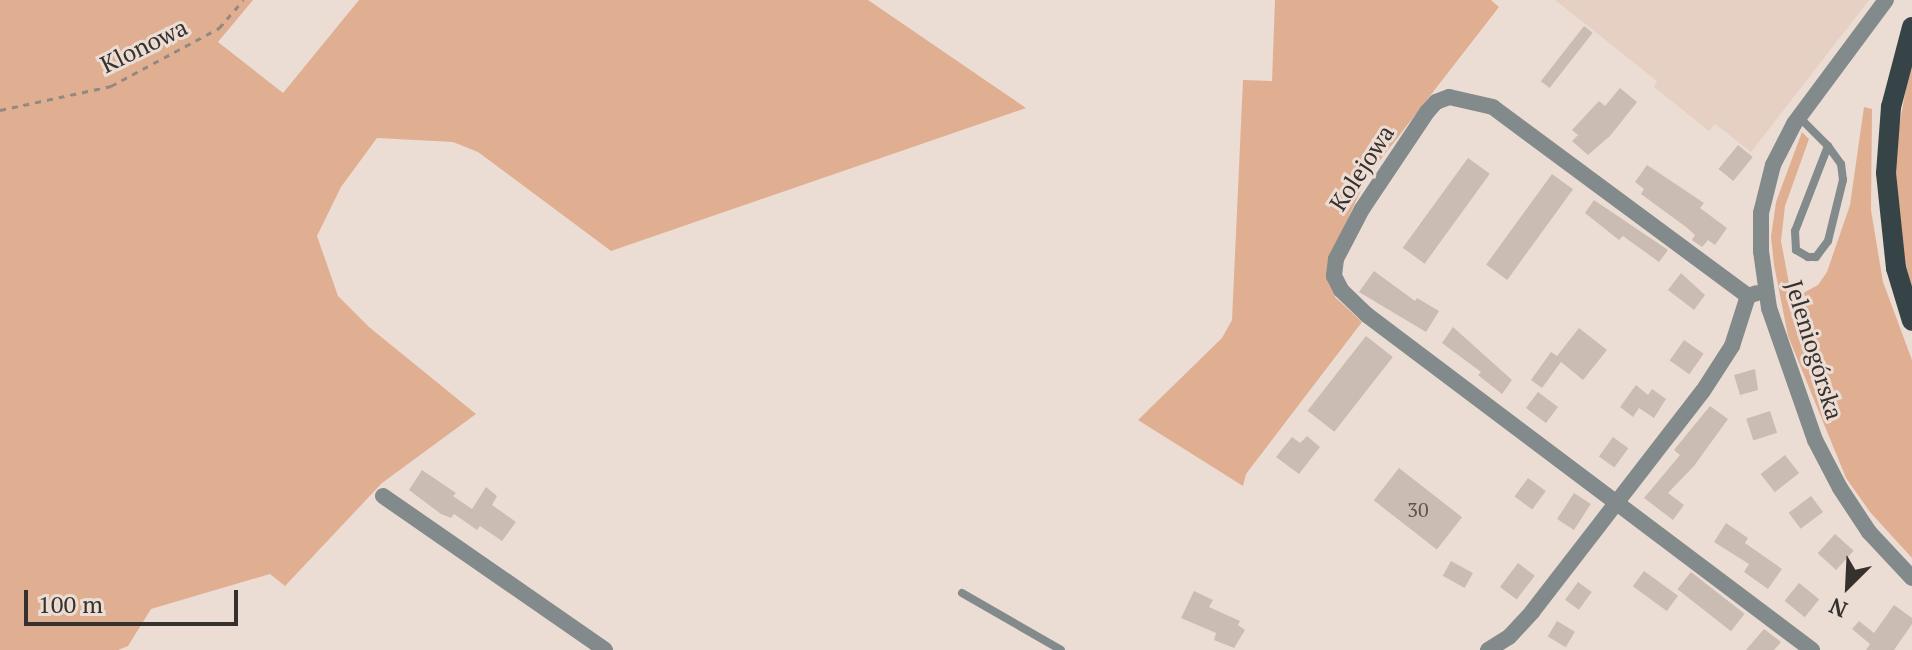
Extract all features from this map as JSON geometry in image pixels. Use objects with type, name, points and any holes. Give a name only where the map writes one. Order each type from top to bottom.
[{"type":"main road","points":[[1912,27],[1891,107],[1886,173],[1896,268],[1912,321]]},
{"type":"street","name":"Jeleniogórska","points":[[1886,0],[1799,117],[1773,165],[1766,186],[1761,251],[1767,291],[1785,358],[1815,440],[1840,488],[1869,532],[1912,578]]},
{"type":"street","name":"Kolejowa","points":[[1748,296],[1493,107],[1449,97],[1436,102],[1362,209],[1336,259],[1334,276],[1341,290],[1367,315],[1812,650]]},
{"type":"street","points":[[1488,650],[1509,637],[1703,391],[1732,346],[1748,296],[1767,291]]},
{"type":"street","points":[[383,496],[605,650]]},
{"type":"lane","points":[[1799,117],[1828,146],[1841,164],[1843,180],[1828,241],[1816,257],[1808,257],[1796,250],[1795,231],[1828,146]]},
{"type":"lane","points":[[962,593],[1061,650]]},
{"type":"path","name":"Klonowa","points":[[0,110],[111,86],[219,28],[243,0]]},
{"type":"shaded area","points":[[0,0],[253,0],[218,42],[283,93],[359,0],[868,0],[1026,108],[611,251],[478,152],[453,142],[377,138],[341,187],[317,236],[338,296],[369,327],[476,414],[382,483],[285,586],[270,574],[151,609],[128,646],[118,650],[0,650]]},
{"type":"shaded area","points":[[1275,0],[1491,0],[1499,7],[1367,177],[1333,251],[1335,297],[1362,322],[1246,474],[1243,486],[1138,420],[1222,338],[1232,320],[1243,80],[1272,81]]},
{"type":"shaded area","points":[[1555,0],[1869,0],[1751,152],[1715,124],[1709,131],[1654,87],[1657,81]]},
{"type":"shaded area","points":[[1912,54],[1912,290],[1901,245],[1896,199],[1896,144]]},
{"type":"shaded area","points":[[1864,107],[1872,109],[1871,210],[1883,282],[1912,360],[1912,558],[1870,512],[1846,478],[1788,336],[1771,237],[1776,202],[1802,132],[1809,139],[1785,206],[1781,241],[1792,299],[1818,285],[1827,272],[1850,205]]},
{"type":"building","points":[[1584,26],[1593,33],[1550,88],[1541,81]]},
{"type":"building","points":[[1620,88],[1637,102],[1610,136],[1588,155],[1572,141],[1578,135],[1572,130],[1599,101],[1605,106]]},
{"type":"building","points":[[1738,145],[1753,157],[1733,181],[1718,169]]},
{"type":"building","points":[[1468,158],[1490,174],[1425,264],[1403,248]]},
{"type":"building","points":[[1647,165],[1704,203],[1700,208],[1727,228],[1715,245],[1708,240],[1702,247],[1692,240],[1695,235],[1686,227],[1641,194],[1644,189],[1635,182]]},
{"type":"building","points":[[1552,174],[1573,189],[1507,280],[1486,265]]},
{"type":"building","points":[[1594,200],[1668,250],[1659,262],[1623,236],[1619,240],[1585,213]]},
{"type":"building","points":[[1374,271],[1415,301],[1417,298],[1439,311],[1426,332],[1359,292]]},
{"type":"building","points":[[1681,273],[1705,295],[1694,310],[1668,290]]},
{"type":"building","points":[[1453,327],[1512,380],[1502,394],[1478,375],[1481,372],[1442,343]]},
{"type":"building","points":[[1579,328],[1607,350],[1583,380],[1561,362],[1542,388],[1531,380],[1551,352],[1557,356]]},
{"type":"building","points":[[1366,336],[1393,357],[1334,432],[1308,411]]},
{"type":"building","points":[[1684,340],[1704,354],[1689,374],[1670,360]]},
{"type":"building","points":[[1755,369],[1758,390],[1740,395],[1734,375]]},
{"type":"building","points":[[1636,385],[1648,395],[1652,389],[1666,399],[1654,418],[1639,408],[1633,417],[1620,407]]},
{"type":"building","points":[[1538,392],[1558,407],[1546,423],[1526,408]]},
{"type":"building","points":[[1710,406],[1728,419],[1694,466],[1668,493],[1684,505],[1673,520],[1644,498],[1680,455],[1674,450]]},
{"type":"building","points":[[1770,411],[1777,433],[1753,441],[1746,419]]},
{"type":"building","points":[[1307,436],[1320,447],[1299,474],[1276,457],[1292,437],[1300,443]]},
{"type":"building","points":[[1613,437],[1628,448],[1614,468],[1599,456]]},
{"type":"building","points":[[1785,455],[1799,473],[1775,492],[1761,474]]},
{"type":"building","points":[[1399,468],[1462,517],[1437,550],[1374,500]]},
{"type":"building","points":[[422,470],[456,493],[453,496],[472,509],[486,487],[497,496],[492,505],[516,522],[502,541],[480,526],[477,530],[454,514],[451,518],[441,514],[409,490]]},
{"type":"building","points":[[1528,478],[1546,491],[1532,510],[1514,497]]},
{"type":"building","points":[[1574,493],[1591,504],[1574,530],[1557,519]]},
{"type":"building","points":[[1811,496],[1823,512],[1801,529],[1789,513]]},
{"type":"building","points":[[1726,523],[1748,538],[1745,543],[1782,569],[1768,589],[1744,572],[1749,564],[1714,542]]},
{"type":"building","points":[[1835,534],[1854,551],[1836,570],[1818,553]]},
{"type":"building","points":[[1451,561],[1473,573],[1465,588],[1443,576]]},
{"type":"building","points":[[1518,563],[1535,576],[1517,600],[1500,587]]},
{"type":"building","points":[[1644,571],[1678,596],[1667,611],[1633,586]]},
{"type":"building","points":[[1691,572],[1745,614],[1731,631],[1677,589]]},
{"type":"building","points":[[1578,582],[1592,592],[1579,610],[1565,600]]},
{"type":"building","points":[[1799,583],[1819,599],[1805,617],[1785,601]]},
{"type":"building","points":[[1194,591],[1213,600],[1209,607],[1240,621],[1238,625],[1245,630],[1234,648],[1214,640],[1216,633],[1181,618]]},
{"type":"building","points":[[1894,605],[1912,618],[1912,624],[1894,650],[1866,650],[1870,644],[1852,629],[1859,621],[1874,633]]},
{"type":"building","points":[[1557,621],[1575,632],[1566,647],[1548,636]]},
{"type":"building","points":[[1764,629],[1781,642],[1774,650],[1746,650]]}]
